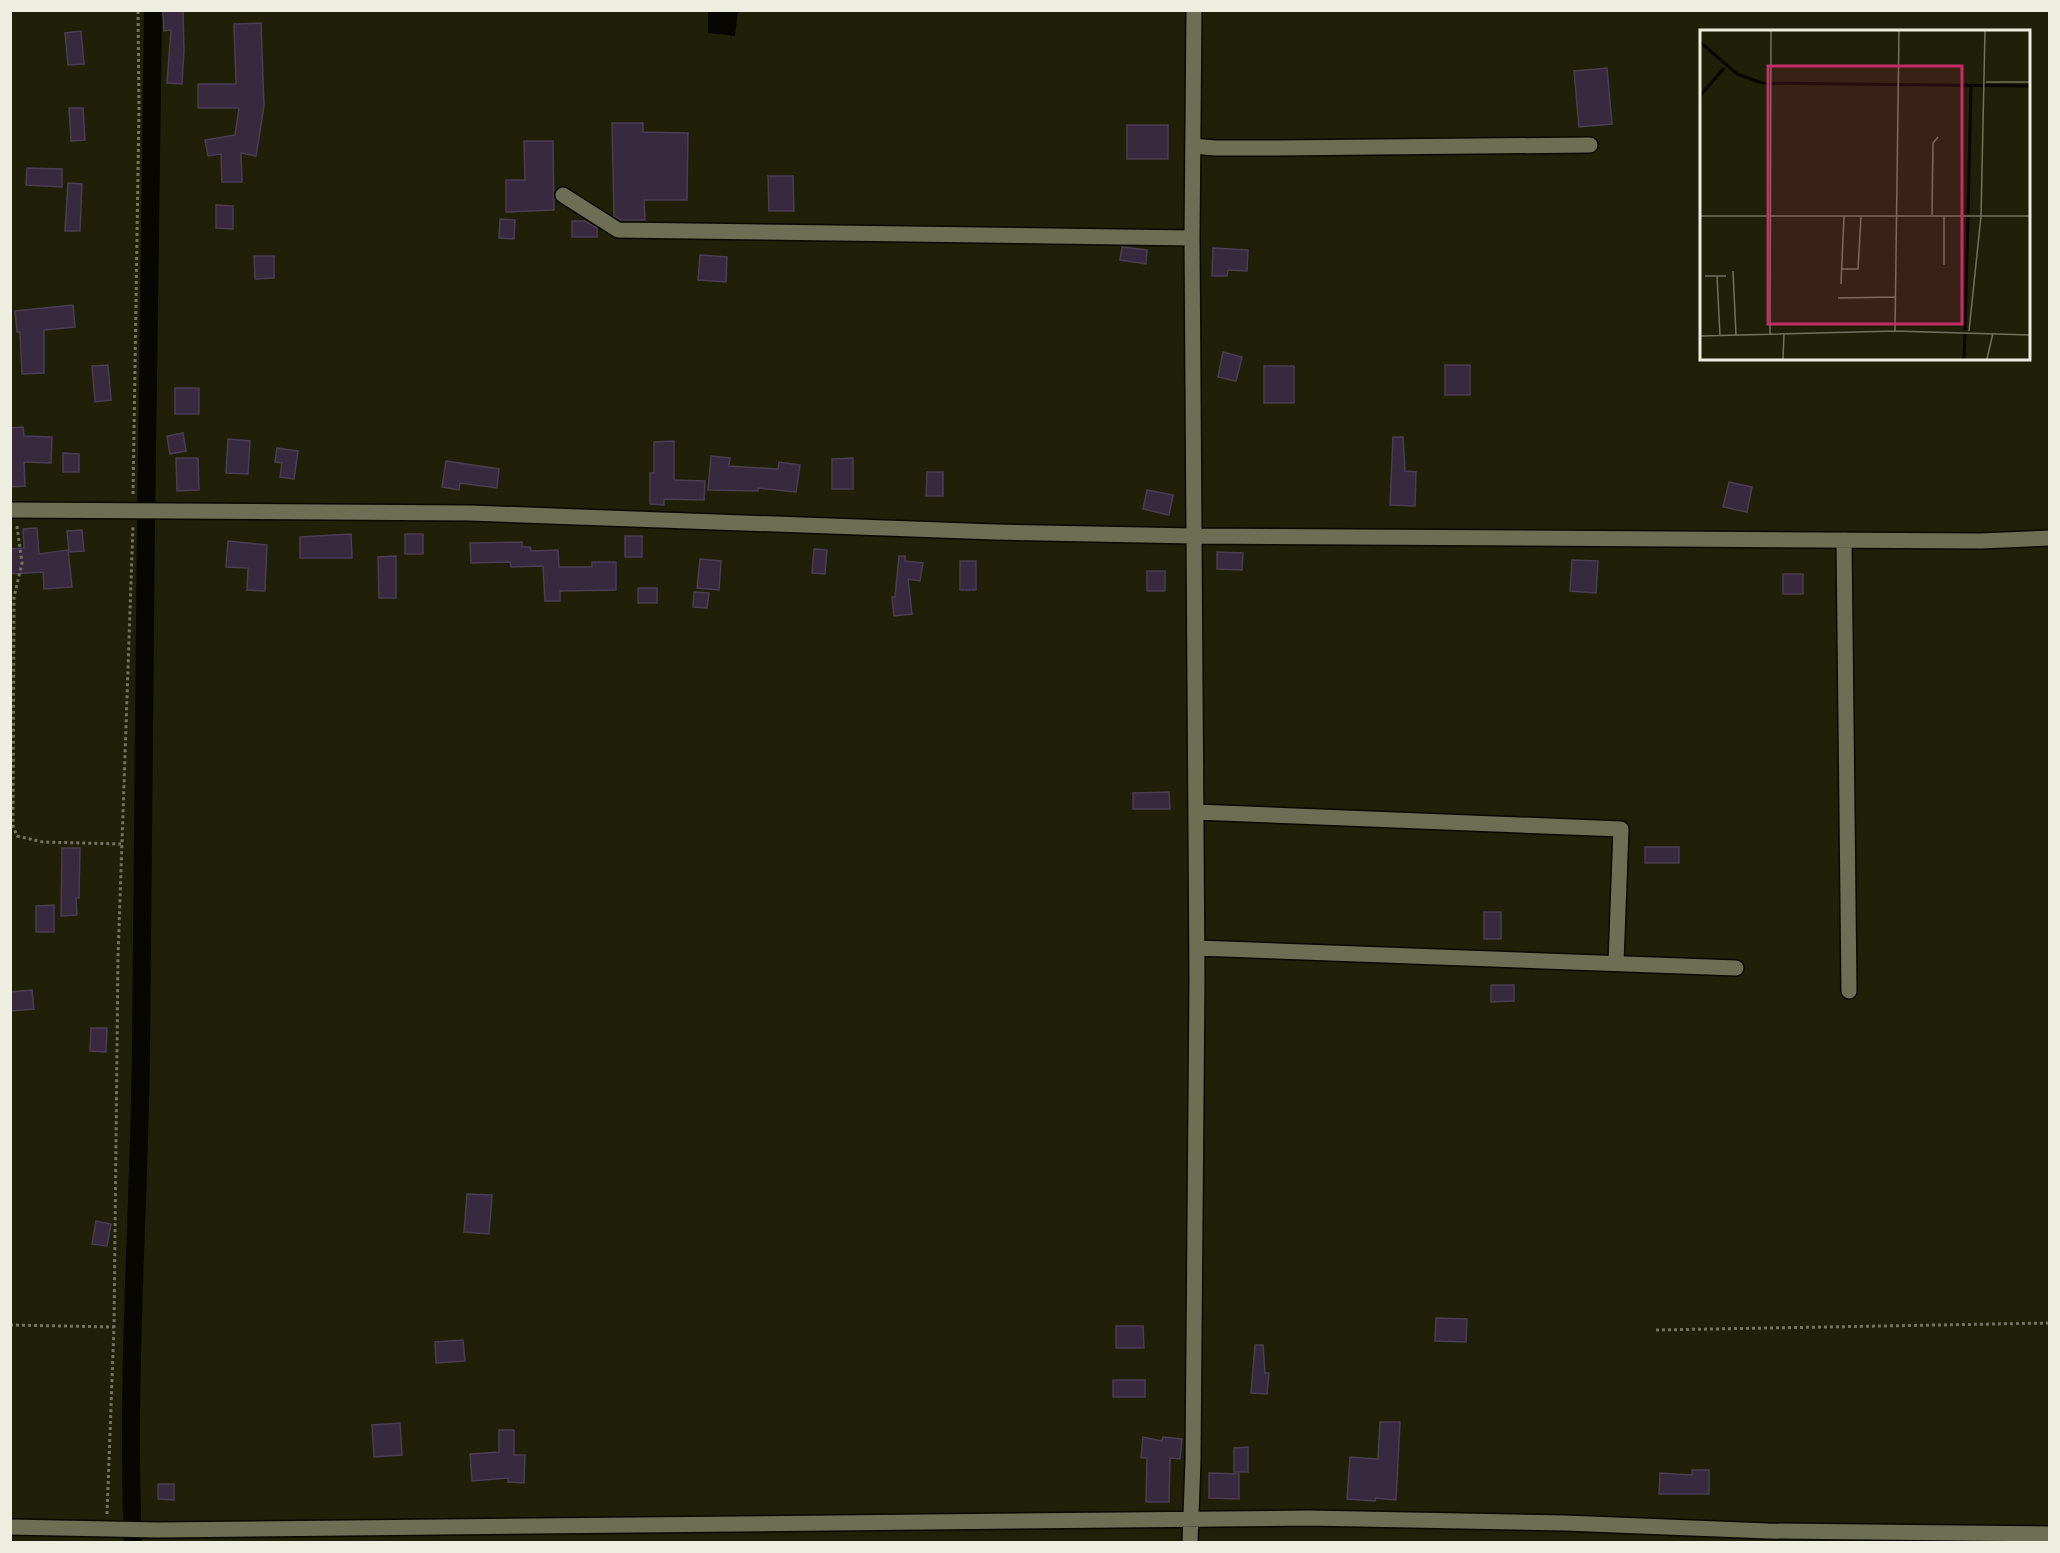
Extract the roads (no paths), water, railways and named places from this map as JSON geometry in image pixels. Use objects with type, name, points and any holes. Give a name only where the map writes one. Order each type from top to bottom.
[{"type":"street","points":[[1190,1542],[1193,1449],[1197,948],[1192,238],[1194,10]]},
{"type":"street","points":[[1193,146],[1277,148],[1590,145]]},
{"type":"street","points":[[563,195],[618,230],[1192,238]]},
{"type":"street","points":[[12,510],[470,513],[995,532],[1194,536],[1981,541],[2049,538]]},
{"type":"street","points":[[1844,540],[1849,991]]},
{"type":"street","points":[[1196,812],[1621,829],[1616,963]]},
{"type":"street","points":[[1197,948],[1736,968]]},
{"type":"street","points":[[10,1527],[158,1530],[1308,1518],[1565,1523],[1768,1531],[2049,1534]]},
{"type":"waterway","points":[[133,1542],[131,1419],[141,1050],[153,10]]}]
